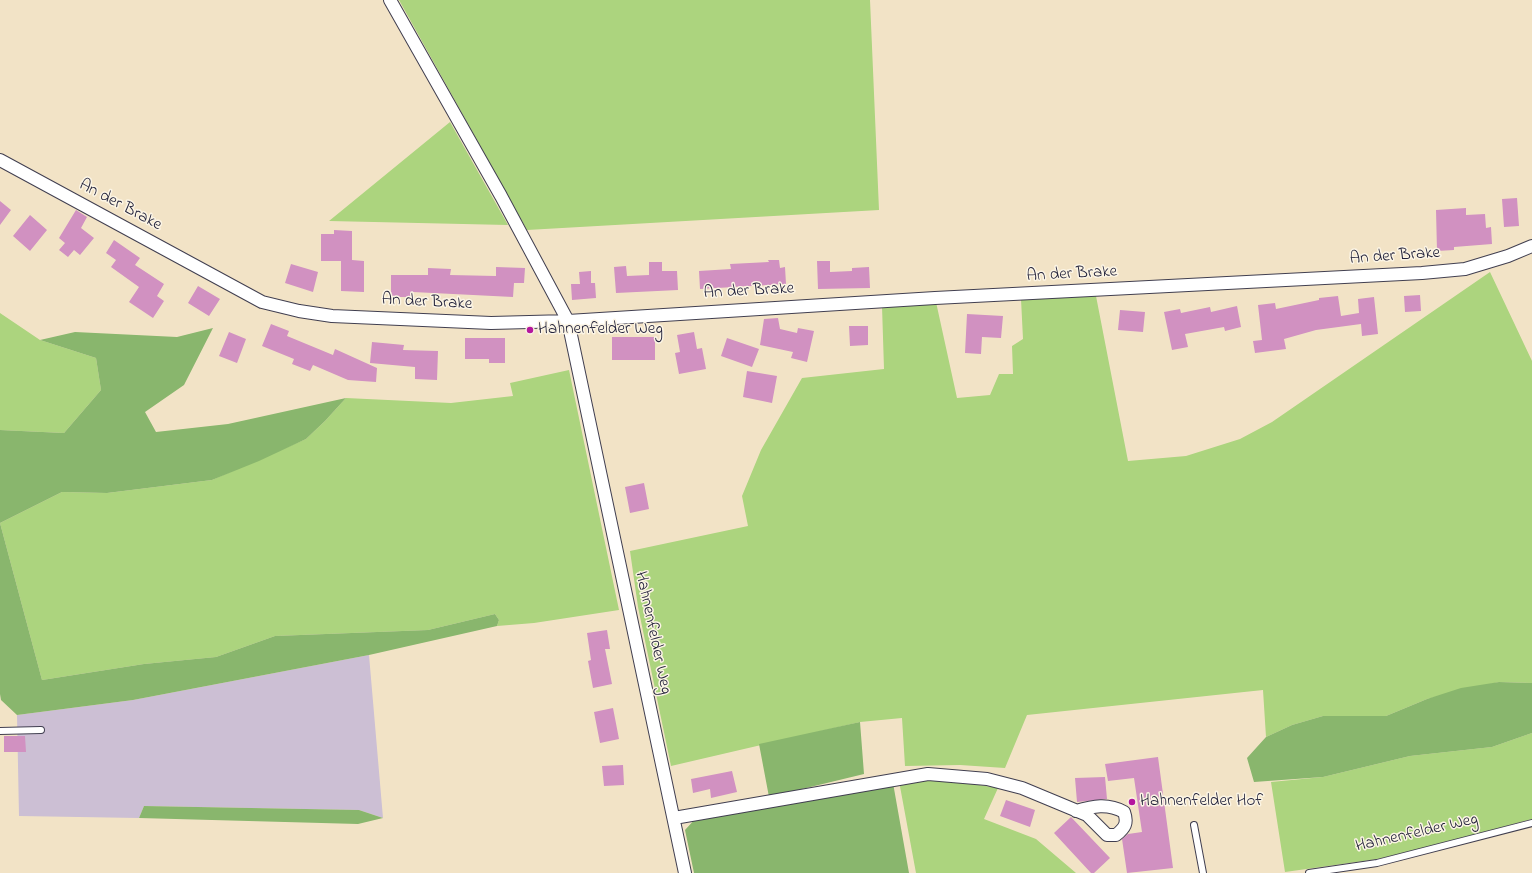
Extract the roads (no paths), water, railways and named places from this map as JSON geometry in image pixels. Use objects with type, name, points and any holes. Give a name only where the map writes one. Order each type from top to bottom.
[{"type":"street","name":"Hahnenfelder Weg","points":[[390,0],[501,196],[568,321],[685,873]]},
{"type":"street","name":"An der Brake","points":[[0,160],[262,302],[300,311],[332,316],[491,323],[568,321],[935,298],[1422,273],[1465,269],[1508,256],[1532,246]]},
{"type":"street","points":[[674,818],[928,774],[987,779],[1022,788],[1076,811]]},
{"type":"lane","points":[[0,731],[41,730]]},
{"type":"lane","name":"Hahnenfelder Weg","points":[[1309,873],[1377,863],[1532,823]]},
{"type":"lane","points":[[1194,825],[1203,873]]},
{"type":"place","name":"Hahnenfelder Weg","points":[[530,330]]},
{"type":"place","name":"Hahnenfelder Hof","points":[[1132,802]]}]
